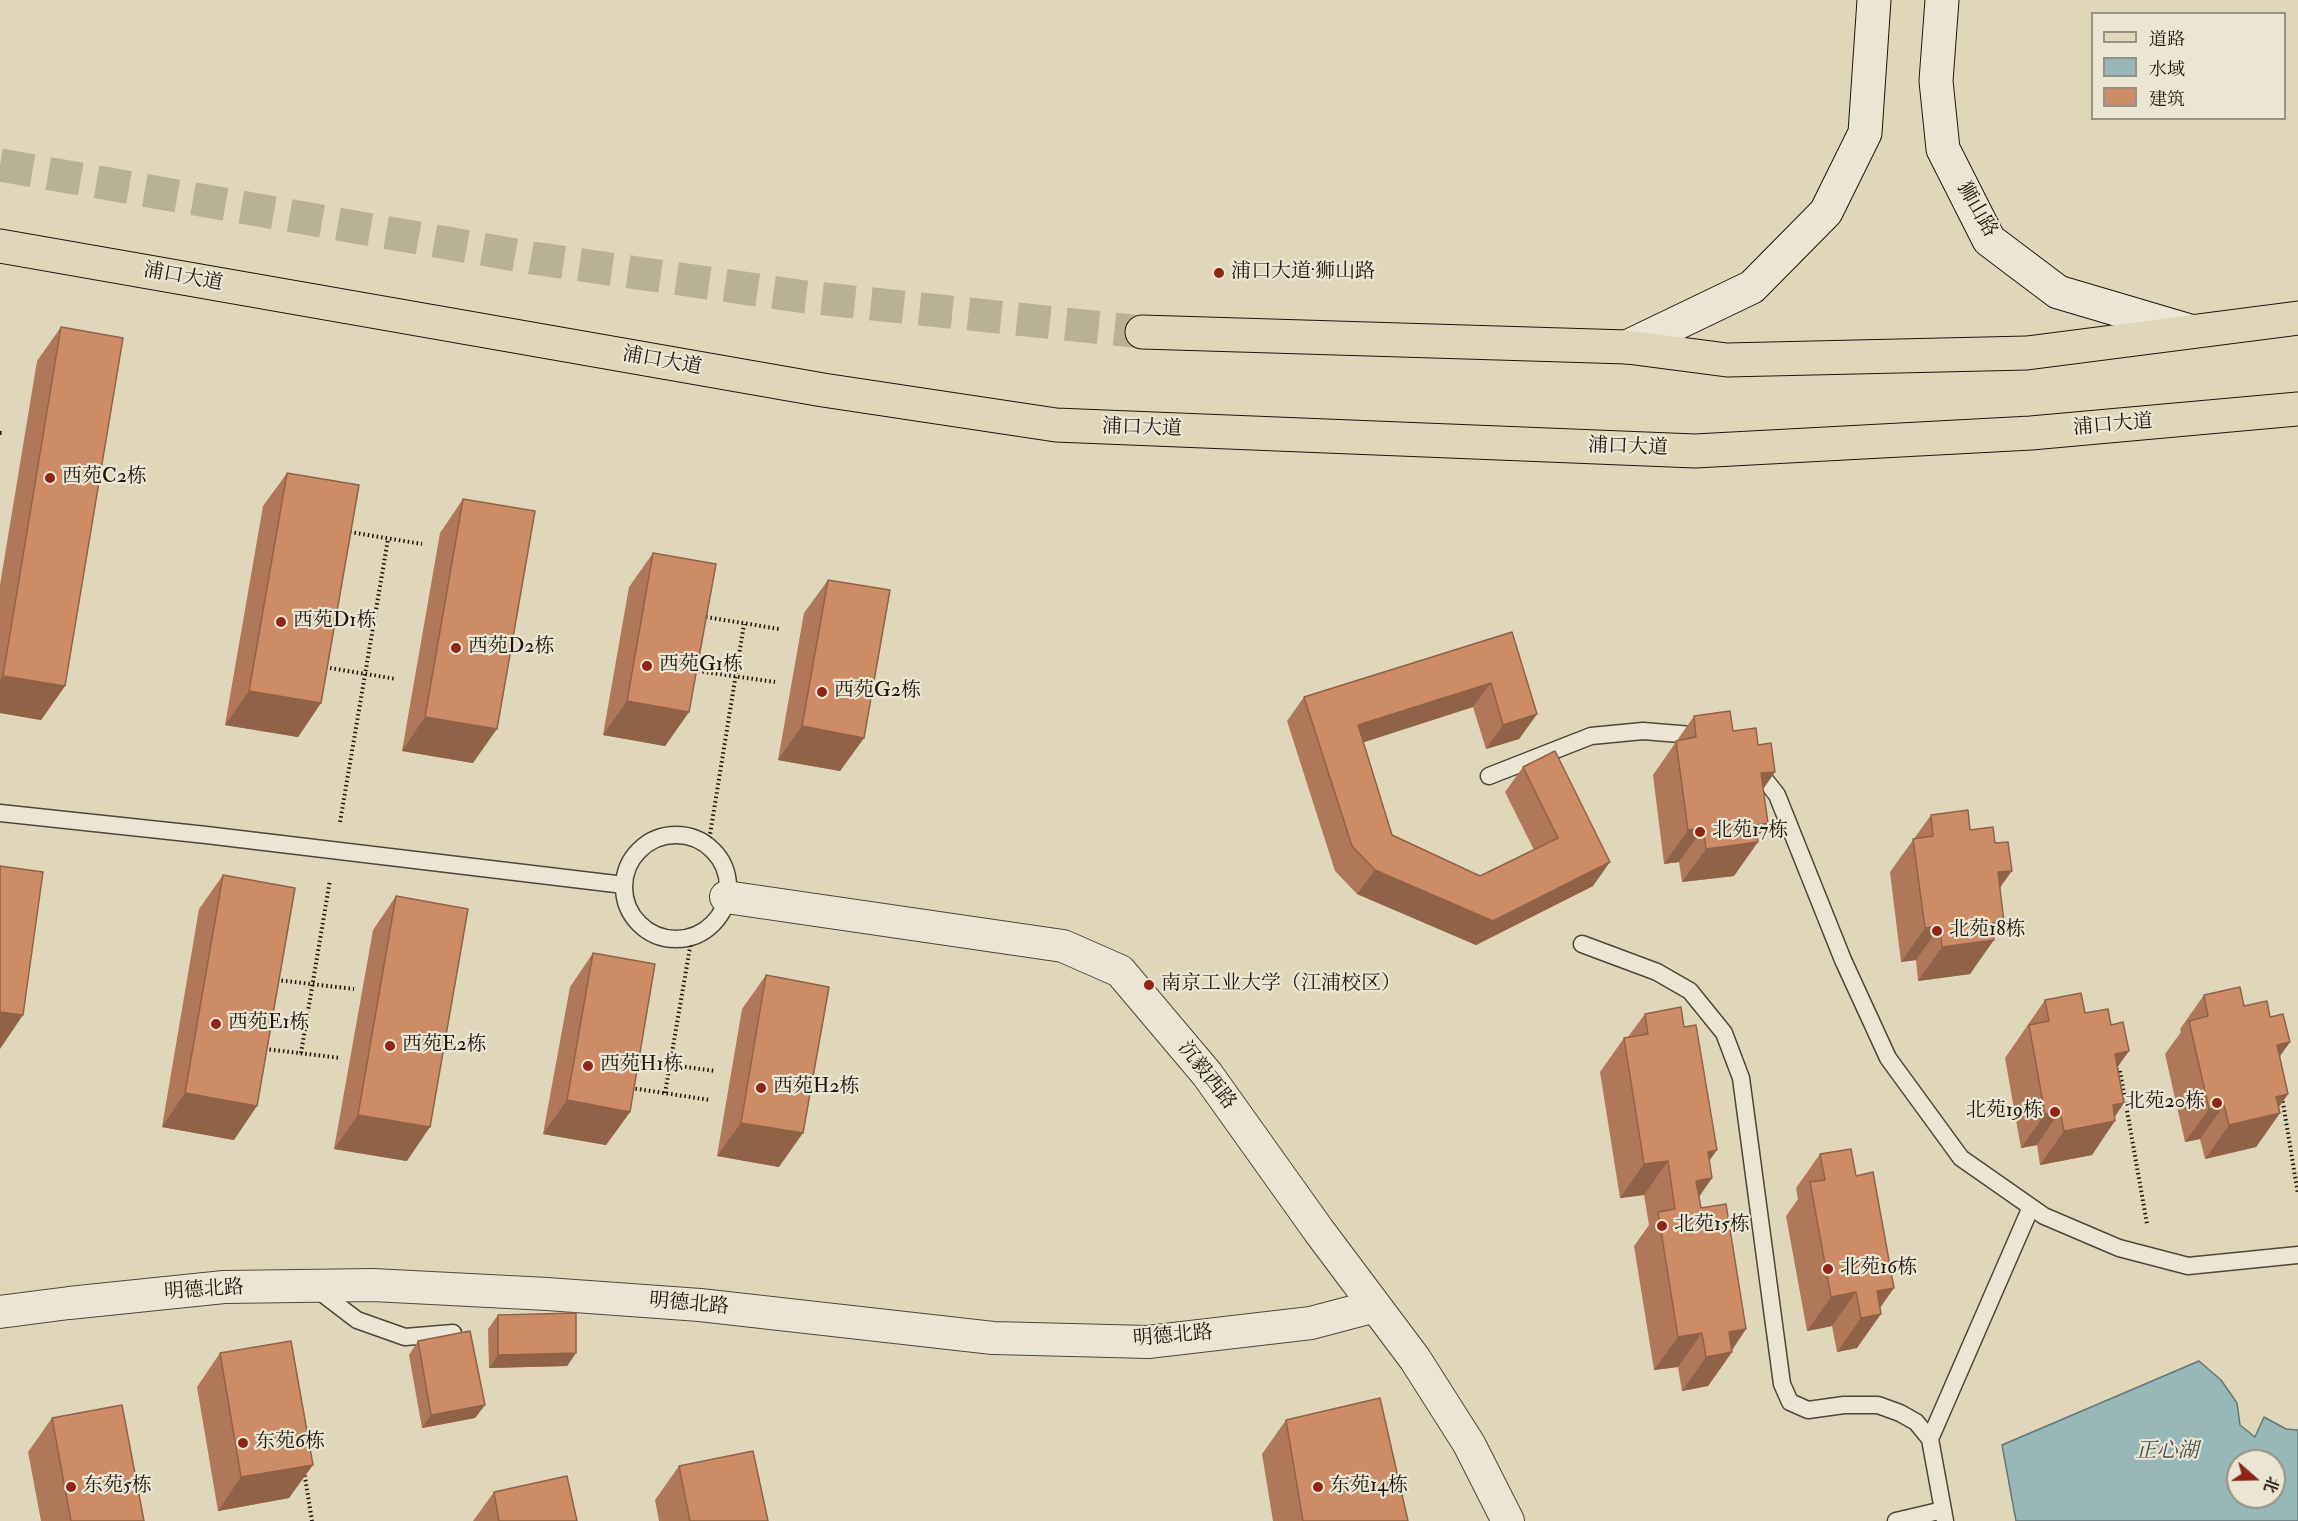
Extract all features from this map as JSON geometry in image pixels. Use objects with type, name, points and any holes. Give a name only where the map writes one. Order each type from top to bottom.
[{"type":"main road","name":"浦口大道","points":[[0,246],[823,390],[1056,425],[1695,451],[2031,433],[2298,409]]},
{"type":"main road","points":[[1142,332],[1627,347],[1727,360],[2027,353],[2298,318]]},
{"type":"street","points":[[1627,347],[1752,287],[1827,212],[1865,133],[1875,0]]},
{"type":"street","name":"狮山路","points":[[1942,0],[1936,81],[1943,149],[1989,240],[2058,292],[2190,331]]},
{"type":"street","name":"沉毅西路","points":[[726,897],[1063,946],[1120,972],[1207,1074],[1319,1231],[1415,1359],[1469,1444],[1508,1521]]},
{"type":"street","name":"明德北路","points":[[0,1312],[224,1287],[373,1285],[700,1305],[993,1338],[1148,1342],[1311,1323],[1375,1306]]},
{"type":"lane","points":[[1489,776],[1591,736],[1643,731],[1692,735],[1722,747]]},
{"type":"lane","points":[[1741,758],[1759,772],[1777,795],[1839,949],[1888,1058],[1961,1158],[2044,1216],[2119,1248],[2188,1266],[2298,1256]]},
{"type":"lane","points":[[0,813],[624,885]]},
{"type":"lane","points":[[672,834],[688,836],[717,855],[726,870],[728,888],[724,905],[715,921],[702,932],[685,938],[667,938],[651,933],[638,923],[628,909],[624,885],[624,876],[631,860],[642,847],[656,838],[672,834]]},
{"type":"lane","points":[[1582,944],[1657,972],[1690,991],[1724,1033],[1741,1078],[1782,1384],[1790,1402],[1808,1410],[1844,1405],[1878,1405],[1916,1422],[1930,1439],[1944,1515],[1896,1521]]},
{"type":"lane","points":[[1930,1439],[2031,1207]]},
{"type":"lane","points":[[312,1286],[357,1320],[405,1337],[453,1333]]},
{"type":"path","points":[[350,532],[422,544]]},
{"type":"path","points":[[301,1053],[388,539]]},
{"type":"path","points":[[706,617],[779,629]]},
{"type":"path","points":[[708,847],[744,624]]},
{"type":"path","points":[[330,668],[396,679]]},
{"type":"path","points":[[698,671],[776,682]]},
{"type":"path","points":[[665,1093],[692,936]]},
{"type":"path","points":[[277,980],[354,989]]},
{"type":"path","points":[[265,1049],[341,1058]]},
{"type":"path","points":[[635,1059],[715,1071]]},
{"type":"path","points":[[2120,1071],[2153,1257]]},
{"type":"path","points":[[630,1088],[710,1100]]},
{"type":"path","points":[[2282,1096],[2298,1194]]},
{"type":"path","points":[[303,1464],[312,1521]]},
{"type":"water","name":"正心湖","points":[[2199,1361],[2221,1380],[2237,1403],[2240,1425],[2255,1437],[2264,1417],[2286,1429],[2298,1430],[2298,1521],[2016,1521],[2002,1445]]},
{"type":"building","name":"西苑C2栋","points":[[61,327],[123,338],[65,686],[3,676]]},
{"type":"building","name":"西苑D1栋","points":[[287,473],[359,485],[321,703],[249,691]]},
{"type":"building","name":"西苑D2栋","points":[[463,499],[535,511],[497,729],[425,717]]},
{"type":"building","points":[[653,553],[716,564],[689,712],[627,701]]},
{"type":"building","points":[[828,580],[890,590],[864,738],[802,726]]},
{"type":"building","points":[[1512,632],[1537,714],[1503,725],[1491,683],[1358,725],[1392,835],[1480,876],[1558,838],[1523,767],[1555,751],[1610,862],[1493,921],[1375,870],[1352,846],[1304,697]]},
{"type":"building","points":[[1730,711],[1733,731],[1756,728],[1758,745],[1771,743],[1775,772],[1761,773],[1768,823],[1756,825],[1758,842],[1706,849],[1703,828],[1688,830],[1676,741],[1696,737],[1694,716]]},
{"type":"building","points":[[1968,810],[1970,830],[1993,827],[1995,843],[2008,842],[2012,871],[1998,872],[2004,922],[1992,923],[1994,940],[1942,947],[1940,926],[1925,928],[1913,839],[1933,836],[1931,815]]},
{"type":"building","points":[[0,866],[43,872],[23,1015],[0,1012]]},
{"type":"building","name":"西苑E1栋","points":[[223,875],[295,888],[257,1106],[185,1093]]},
{"type":"building","name":"西苑E2栋","points":[[396,896],[468,909],[430,1127],[358,1115]]},
{"type":"building","points":[[593,953],[655,964],[630,1112],[567,1100]]},
{"type":"building","points":[[766,975],[829,987],[803,1133],[741,1123]]},
{"type":"building","points":[[2240,987],[2244,1006],[2267,1001],[2270,1017],[2283,1014],[2290,1042],[2277,1045],[2288,1094],[2276,1097],[2280,1113],[2229,1125],[2224,1105],[2209,1109],[2189,1021],[2208,1016],[2204,995]]},
{"type":"building","points":[[2081,993],[2085,1013],[2108,1009],[2111,1025],[2123,1022],[2129,1051],[2115,1054],[2124,1103],[2113,1105],[2115,1121],[2064,1131],[2060,1111],[2045,1114],[2029,1025],[2049,1021],[2045,1000]]},
{"type":"building","points":[[1681,1007],[1684,1027],[1696,1025],[1717,1150],[1708,1152],[1712,1178],[1696,1181],[1701,1208],[1726,1204],[1746,1329],[1729,1332],[1732,1352],[1706,1357],[1702,1333],[1678,1337],[1658,1212],[1675,1209],[1668,1161],[1644,1164],[1624,1038],[1648,1034],[1645,1014]]},
{"type":"building","points":[[1851,1149],[1856,1176],[1873,1172],[1894,1288],[1877,1291],[1881,1314],[1861,1318],[1856,1292],[1831,1297],[1810,1182],[1825,1180],[1820,1154]]},
{"type":"building","points":[[576,1313],[576,1353],[498,1355],[498,1315]]},
{"type":"building","points":[[470,1331],[485,1405],[431,1415],[418,1341]]},
{"type":"building","points":[[291,1341],[313,1465],[241,1477],[220,1353]]},
{"type":"building","points":[[1380,1398],[1408,1521],[1303,1521],[1286,1420]]},
{"type":"building","points":[[122,1405],[144,1521],[71,1521],[52,1418]]},
{"type":"building","points":[[753,1451],[768,1521],[690,1521],[679,1466]]},
{"type":"building","points":[[567,1476],[577,1521],[499,1521],[494,1492]]},
{"type":"tunnel","points":[[0,165],[533,258],[806,297],[1142,332]]},
{"type":"place","name":"浦口大道·狮山路","points":[[1219,273]]},
{"type":"place","name":"西苑C2栋","points":[[50,478]]},
{"type":"place","name":"西苑D1栋","points":[[281,622]]},
{"type":"place","name":"西苑D2栋","points":[[456,648]]},
{"type":"place","name":"西苑G1栋","points":[[647,666]]},
{"type":"place","name":"西苑G2栋","points":[[822,692]]},
{"type":"place","name":"北苑17栋","points":[[1700,832]]},
{"type":"place","name":"北苑18栋","points":[[1937,931]]},
{"type":"place","name":"南京工业大学（江浦校区）","points":[[1149,985]]},
{"type":"place","name":"西苑E1栋","points":[[216,1024]]},
{"type":"place","name":"西苑E2栋","points":[[390,1046]]},
{"type":"place","name":"西苑H1栋","points":[[588,1066]]},
{"type":"place","name":"西苑H2栋","points":[[761,1088]]},
{"type":"place","name":"北苑20栋","points":[[2217,1103]]},
{"type":"place","name":"北苑19栋","points":[[2055,1112]]},
{"type":"place","name":"北苑15栋","points":[[1662,1226]]},
{"type":"place","name":"北苑16栋","points":[[1828,1269]]},
{"type":"place","name":"东苑6栋","points":[[243,1443]]},
{"type":"place","name":"东苑5栋","points":[[71,1487]]},
{"type":"place","name":"东苑14栋","points":[[1318,1487]]}]
